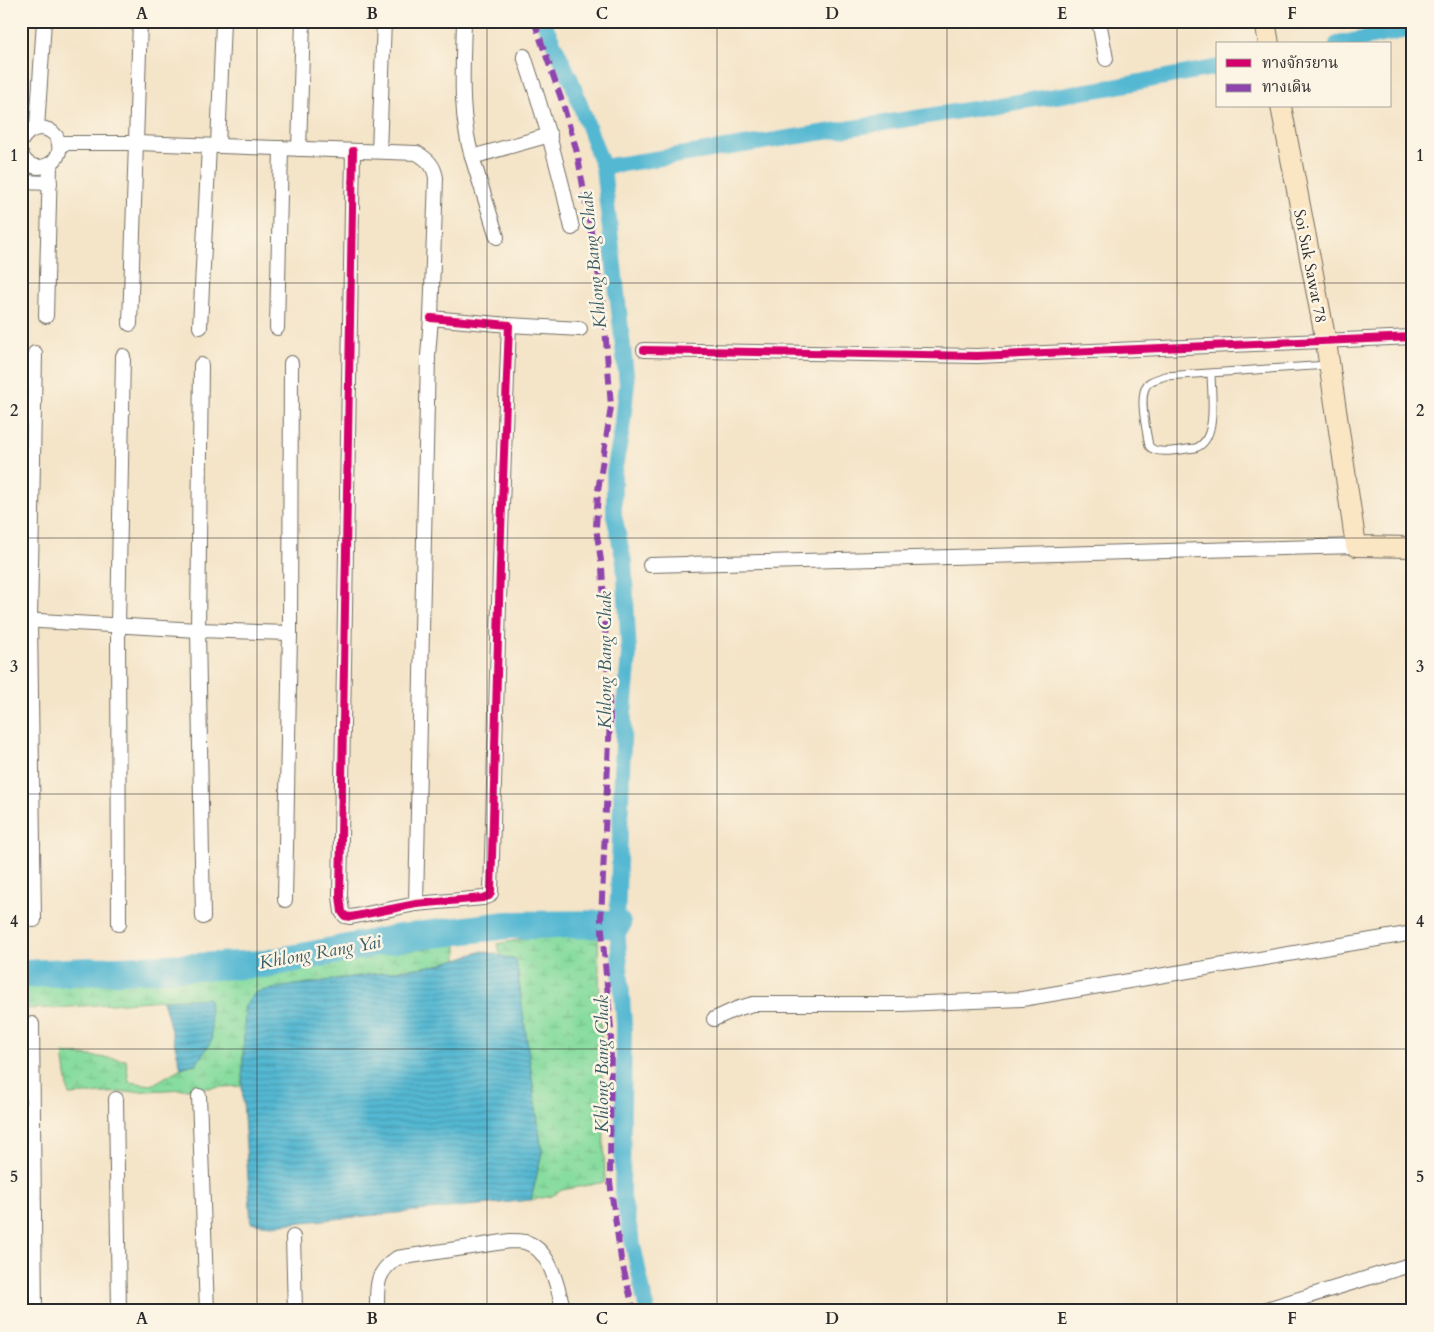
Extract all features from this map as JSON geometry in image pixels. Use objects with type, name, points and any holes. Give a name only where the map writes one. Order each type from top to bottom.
[{"type":"street","points":[[22,156],[27,163],[34,167],[42,167],[50,165],[58,155],[59,143],[53,133],[48,130],[26,134],[44,21]]},
{"type":"street","points":[[130,324],[140,21]]},
{"type":"street","points":[[200,327],[224,21]]},
{"type":"street","points":[[299,149],[303,21]]},
{"type":"street","points":[[379,151],[384,21]]},
{"type":"street","points":[[464,21],[462,103],[466,136],[497,237]]},
{"type":"street","points":[[1099,21],[1106,59]]},
{"type":"street","points":[[1265,21],[1269,42]]},
{"type":"street","points":[[524,56],[550,136],[572,228]]},
{"type":"street","name":"Soi Suk Sawat 78","points":[[1281,108],[1326,342],[1356,546]]},
{"type":"street","points":[[472,157],[550,136]]},
{"type":"street","points":[[59,143],[137,143],[417,153],[431,163],[435,169],[431,318],[428,356],[416,904]]},
{"type":"street","points":[[277,328],[281,148]]},
{"type":"street","points":[[353,151],[340,906],[345,916],[352,917],[416,904],[484,898],[489,896],[490,893],[509,325]]},
{"type":"street","points":[[46,316],[50,165]]},
{"type":"street","points":[[21,182],[50,183]]},
{"type":"street","points":[[431,318],[580,329]]},
{"type":"street","points":[[644,350],[977,356],[1413,337]]},
{"type":"street","points":[[34,353],[26,621],[34,920]]},
{"type":"street","points":[[119,924],[118,626],[124,356]]},
{"type":"street","points":[[285,900],[290,633],[291,363]]},
{"type":"street","points":[[201,365],[198,630],[203,917]]},
{"type":"street","points":[[650,565],[1356,546],[1413,547]]},
{"type":"street","points":[[26,621],[290,633]]},
{"type":"street","points":[[714,1019],[753,1004],[902,1004],[1022,999],[1413,932]]},
{"type":"street","points":[[32,1024],[35,1311]]},
{"type":"street","points":[[199,1096],[207,1311]]},
{"type":"street","points":[[116,1099],[119,1311]]},
{"type":"street","points":[[293,1237],[295,1311]]},
{"type":"street","points":[[377,1311],[378,1282],[385,1266],[397,1258],[510,1241],[526,1242],[543,1254],[550,1265],[564,1311]]},
{"type":"street","points":[[1260,1311],[1413,1264]]},
{"type":"lane","points":[[1211,373],[1212,422],[1205,442],[1195,448],[1158,452],[1152,450],[1149,446],[1143,412],[1146,386],[1150,382],[1165,376],[1329,364]]},
{"type":"green space","points":[[591,933],[598,938],[605,1182],[562,1190],[552,1196],[531,1200],[542,1152],[516,961],[501,956],[497,944],[523,939]]},
{"type":"green space","points":[[457,938],[457,959],[438,965],[289,986],[245,1005],[242,1086],[69,1095],[63,1053],[126,1060],[129,1082],[152,1085],[181,1068],[197,1063],[163,1000],[21,1009],[21,985],[167,980],[294,967],[355,954],[427,949]]},
{"type":"water","points":[[483,951],[516,960],[542,1152],[531,1200],[272,1225],[251,1223],[242,1086],[245,1005],[256,992],[438,965]]},
{"type":"water","points":[[209,998],[212,1040],[197,1063],[181,1068],[163,1000]]},
{"type":"waterway","name":"Khlong Bang Chak","points":[[543,21],[571,80],[603,167],[627,383],[622,430],[614,472],[614,515],[624,562],[629,654],[624,713],[617,924],[624,1025],[622,1193],[647,1311]]},
{"type":"waterway","points":[[1347,42],[1413,29]]},
{"type":"waterway","points":[[603,167],[1113,87],[1216,67]]},
{"type":"waterway","name":"Khlong Rang Yai","points":[[21,974],[265,964],[400,938],[507,925],[617,924]]},
{"type":"marked path","points":[[534,21],[563,104],[577,152],[603,300],[611,407],[598,491],[596,528],[602,567],[610,718],[601,920],[611,1029],[610,1182],[621,1259],[634,1311]]},
{"type":"cycle path","points":[[353,151],[340,896],[342,912],[345,916],[351,917],[416,904],[483,898],[491,893],[509,325],[431,318]]},
{"type":"cycle path","points":[[644,350],[977,356],[1413,337]]}]
